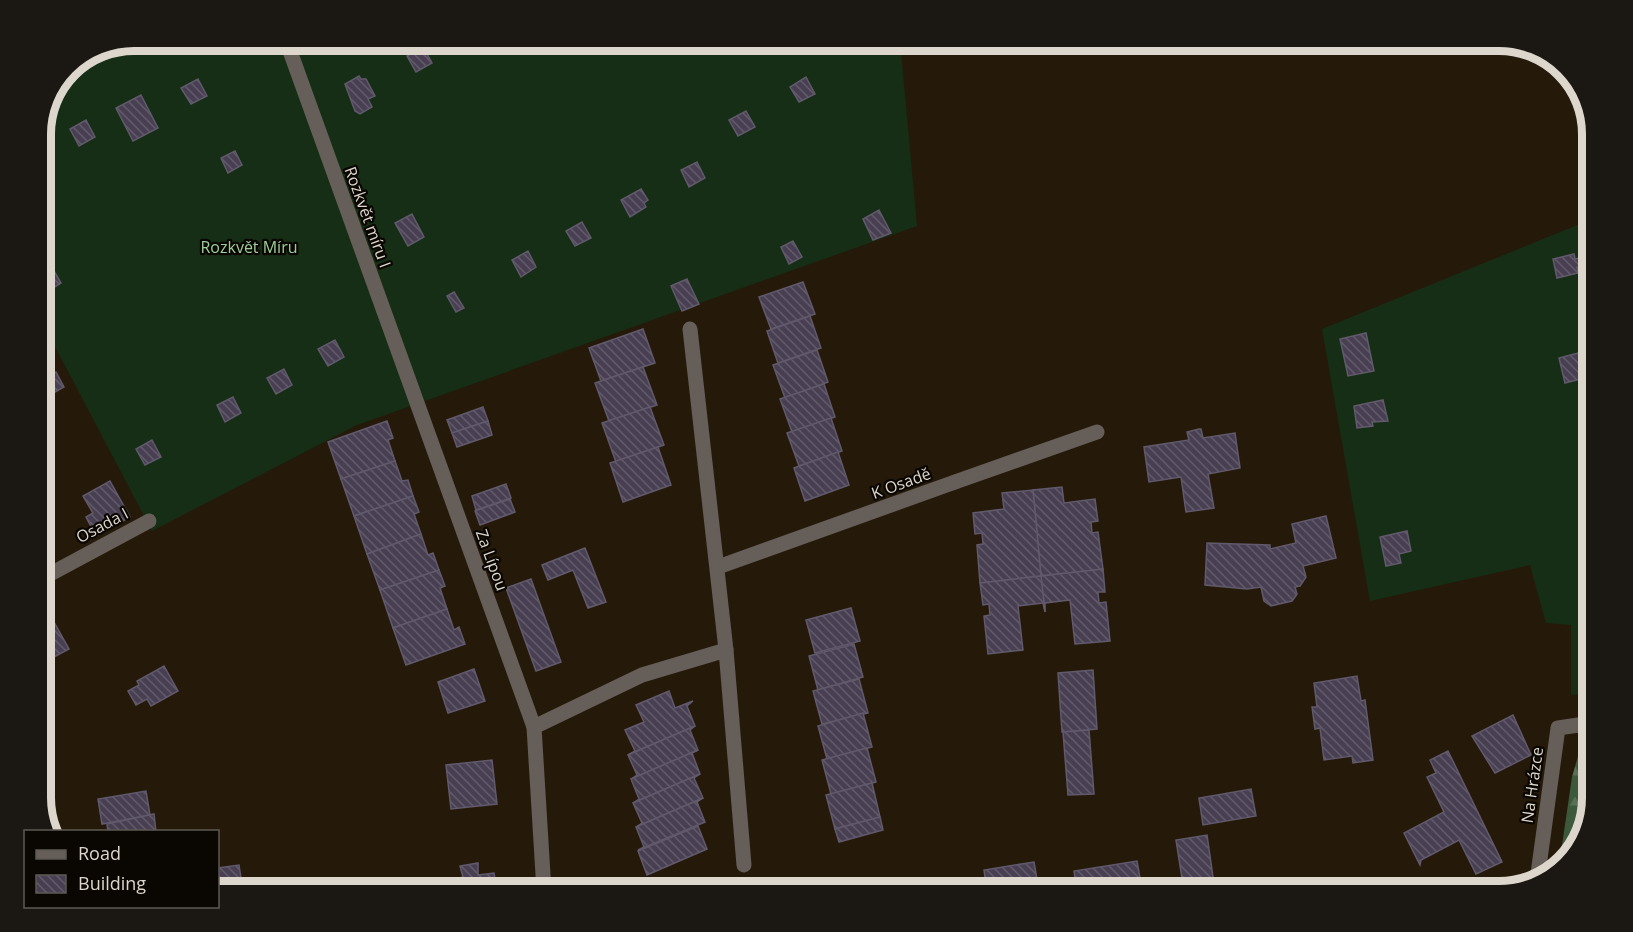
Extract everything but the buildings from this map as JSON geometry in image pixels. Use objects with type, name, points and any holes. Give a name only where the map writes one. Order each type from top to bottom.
[{"type":"street","name":"Rozkvět míru I","points":[[290,51],[416,405]]},
{"type":"street","points":[[690,329],[718,567],[744,866]]},
{"type":"street","name":"Za Lípou","points":[[416,405],[534,727],[543,881]]},
{"type":"street","name":"K Osadě","points":[[718,567],[1096,432]]},
{"type":"street","name":"Osada I","points":[[51,574],[149,521]]},
{"type":"street","points":[[534,727],[642,675],[726,650]]},
{"type":"street","name":"Na Hrázce","points":[[1538,871],[1558,728],[1582,724]]},
{"type":"green space","name":"Rozkvět Míru","points":[[134,51],[901,51],[917,226],[357,425],[152,531],[51,339],[51,129],[57,102],[65,88],[75,75],[88,65],[102,57]]},
{"type":"green space","points":[[1582,223],[1582,694],[1571,695],[1571,625],[1546,623],[1530,565],[1370,601],[1322,329]]},
{"type":"green space","points":[[1581,746],[1581,809],[1576,830],[1561,854],[1572,777]]}]
